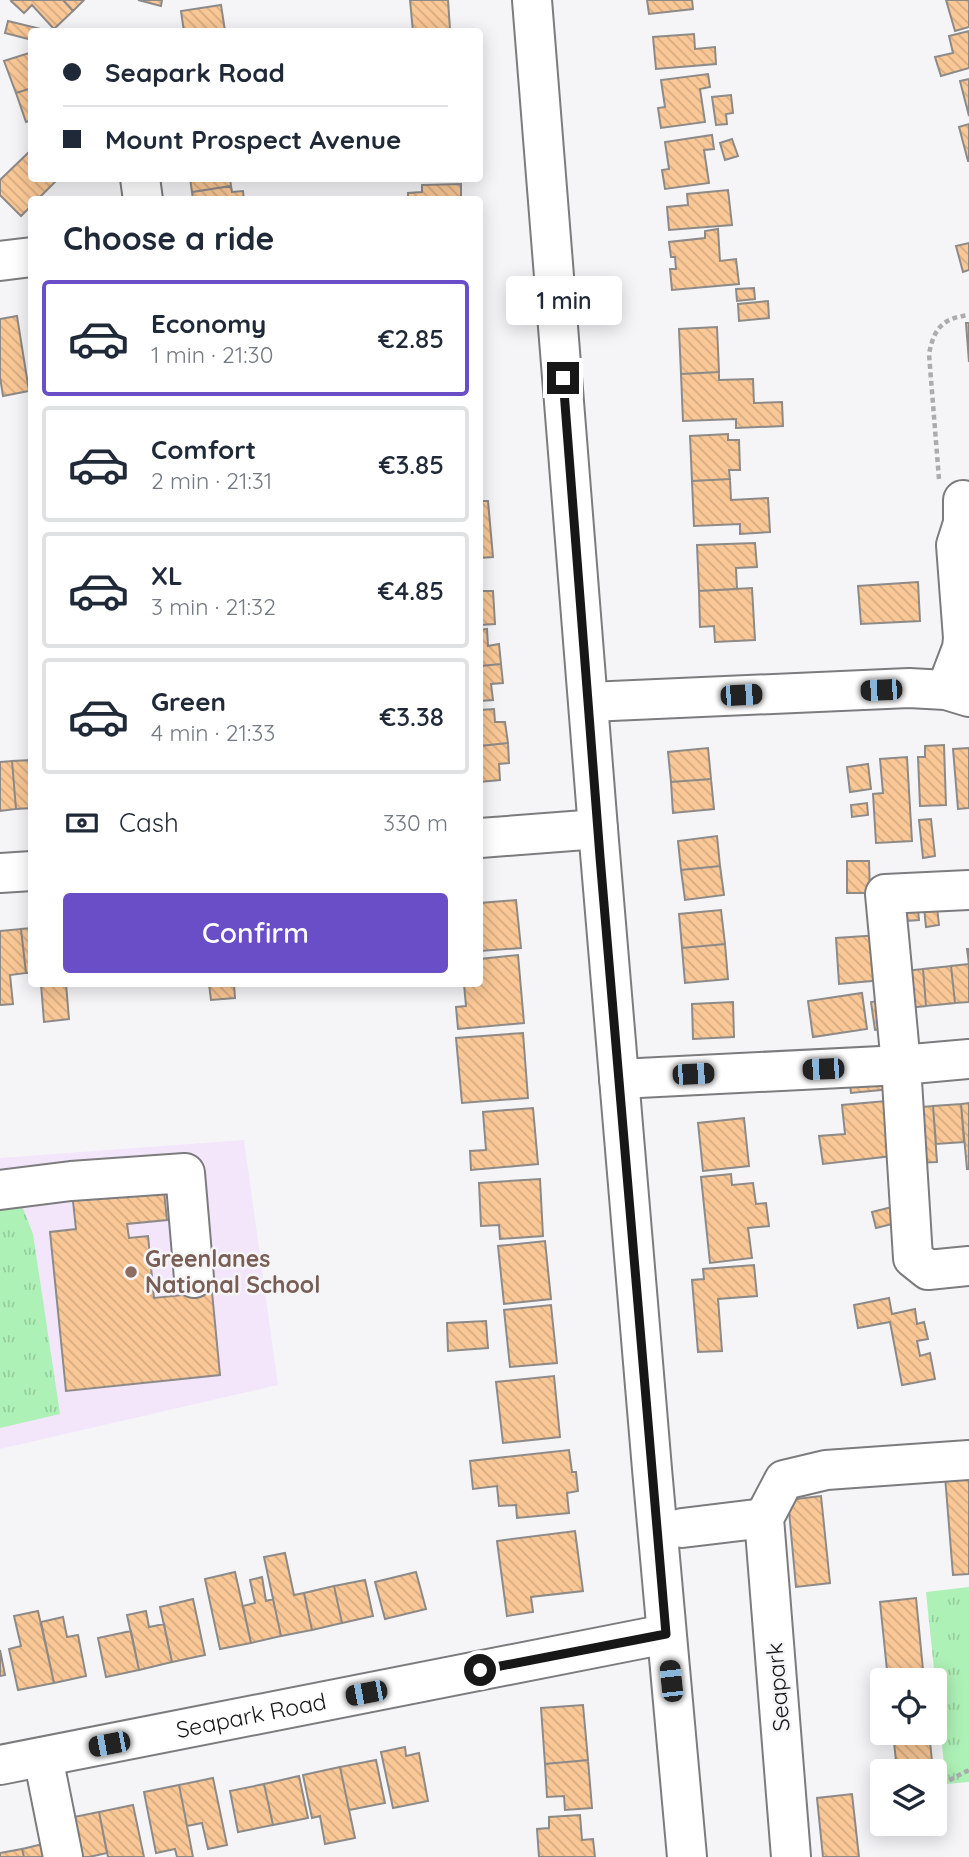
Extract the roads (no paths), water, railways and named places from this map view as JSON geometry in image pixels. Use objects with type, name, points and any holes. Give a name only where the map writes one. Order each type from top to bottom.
[{"type":"street","points":[[532,0],[598,829],[687,1857]]},
{"type":"street","points":[[0,261],[28,258]]},
{"type":"street","points":[[589,702],[908,688],[958,693],[963,638],[956,545],[963,523],[963,500]]},
{"type":"street","points":[[483,838],[598,829]]},
{"type":"street","points":[[0,873],[28,871]]},
{"type":"street","points":[[969,890],[885,894],[901,1065],[913,1258],[928,1270],[969,1266]]},
{"type":"street","points":[[619,1079],[901,1065],[969,1059]]},
{"type":"street","points":[[0,1190],[71,1181],[186,1173],[194,1278]]},
{"type":"street","points":[[682,1528],[764,1518],[784,1480],[826,1470],[969,1460]]},
{"type":"street","name":"Seapark","points":[[764,1518],[791,1857]]},
{"type":"street","name":"Seapark Road","points":[[0,1765],[666,1634]]},
{"type":"street","points":[[43,1757],[63,1857]]},
{"type":"place","name":"Greenlanes National School","points":[[131,1272]]}]
